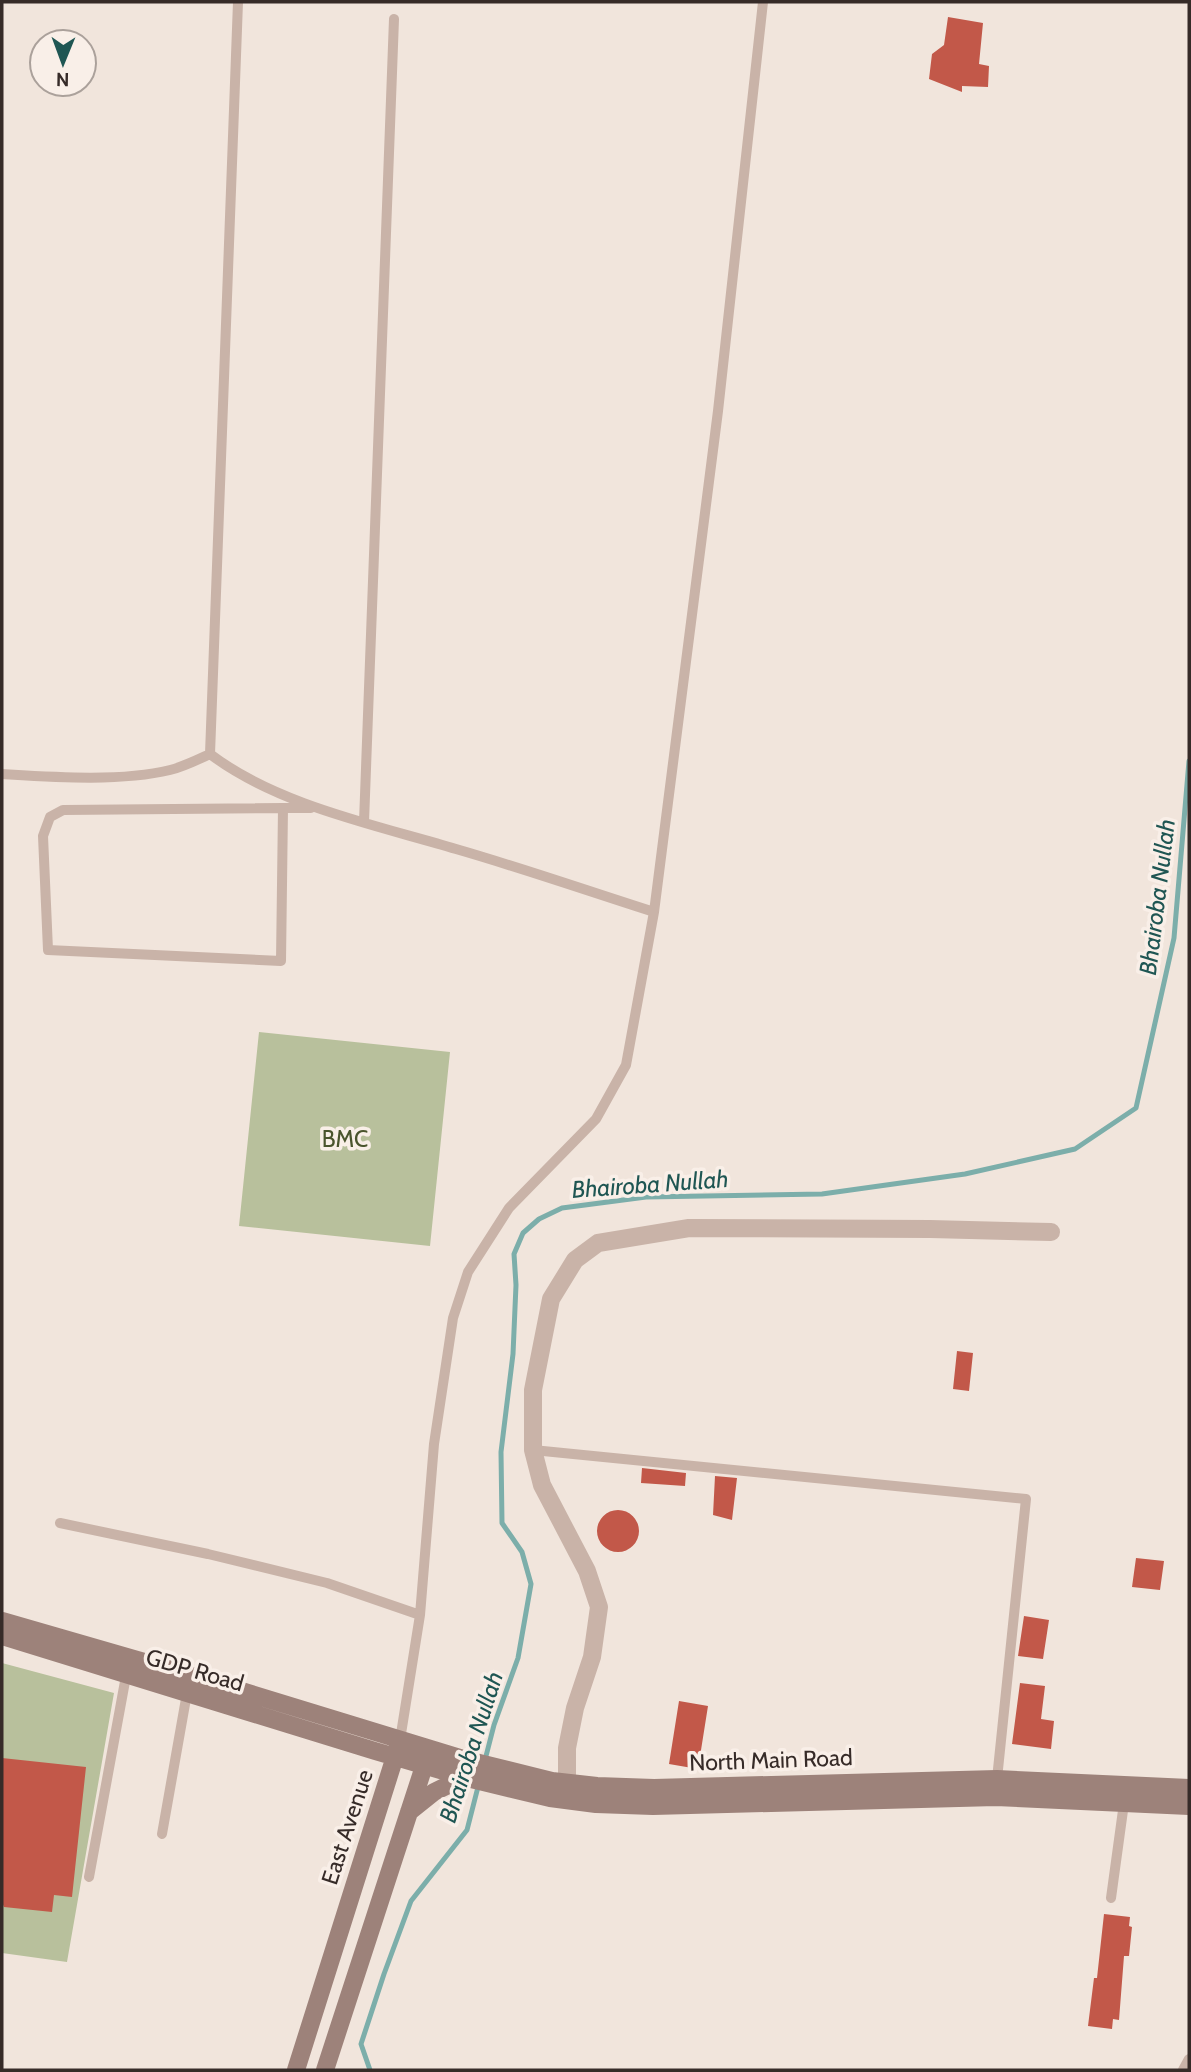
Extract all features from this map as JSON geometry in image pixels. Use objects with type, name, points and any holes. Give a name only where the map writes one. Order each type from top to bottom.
[{"type":"main road","name":"North Main Road","points":[[2,1621],[363,1728],[398,1749],[468,1772],[556,1787],[653,1788],[997,1779],[1189,1788]]},
{"type":"main road","name":"GDP Road","points":[[2,1636],[374,1751]]},
{"type":"main road","name":"North Main Road","points":[[374,1751],[398,1749]]},
{"type":"main road","name":"East Avenue","points":[[296,2070],[398,1749]]},
{"type":"main road","points":[[325,2070],[426,1757]]},
{"type":"main road","points":[[408,1813],[468,1772]]},
{"type":"main road","name":"North Main Road","points":[[556,1787],[596,1804],[653,1806],[996,1797],[1189,1806]]},
{"type":"street","points":[[556,1787],[575,1708],[592,1657],[599,1607],[587,1571],[542,1485],[533,1450],[533,1390],[551,1299],[575,1260],[598,1243],[689,1228],[1051,1232]]},
{"type":"lane","points":[[210,754],[238,2]]},
{"type":"lane","points":[[398,1749],[420,1615],[434,1444],[453,1318],[468,1272],[509,1208],[596,1119],[626,1065],[654,912],[718,411],[763,2]]},
{"type":"lane","points":[[364,822],[394,19]]},
{"type":"lane","points":[[2,774],[136,776],[172,770],[210,754]]},
{"type":"lane","points":[[210,754],[233,772],[315,808],[460,850],[654,912]]},
{"type":"lane","points":[[284,808],[281,961],[48,950],[43,836],[50,817],[63,810],[284,808],[315,808]]},
{"type":"lane","points":[[533,1450],[1026,1499],[997,1779]]},
{"type":"lane","points":[[60,1523],[208,1554],[327,1583],[420,1615]]},
{"type":"lane","points":[[89,1877],[126,1676]]},
{"type":"lane","points":[[162,1834],[187,1693]]},
{"type":"lane","points":[[1111,1898],[1124,1802]]},
{"type":"lane","points":[[1183,2070],[1189,2059]]},
{"type":"green space","name":"BMC","points":[[259,1032],[450,1052],[430,1246],[239,1226]]},
{"type":"green space","points":[[2,1663],[114,1693],[67,1962],[2,1953]]},
{"type":"building","points":[[948,17],[983,23],[979,64],[989,66],[988,87],[962,86],[962,92],[929,79],[932,54],[944,45]]},
{"type":"building","points":[[957,1351],[973,1353],[969,1391],[953,1389]]},
{"type":"building","points":[[642,1468],[686,1473],[685,1486],[641,1483]]},
{"type":"building","points":[[715,1476],[737,1478],[732,1520],[713,1515]]},
{"type":"building","points":[[618,1510],[633,1516],[639,1531],[633,1546],[618,1552],[603,1546],[597,1531],[603,1516]]},
{"type":"building","points":[[1136,1558],[1164,1561],[1160,1590],[1132,1587]]},
{"type":"building","points":[[1024,1616],[1049,1620],[1043,1659],[1018,1656]]},
{"type":"building","points":[[1020,1683],[1045,1686],[1041,1719],[1054,1721],[1051,1749],[1012,1744]]},
{"type":"building","points":[[679,1701],[708,1706],[698,1769],[669,1764]]},
{"type":"building","points":[[2,1758],[86,1767],[72,1897],[54,1895],[52,1912],[4,1907],[2,1902]]},
{"type":"building","points":[[1104,1914],[1130,1917],[1129,1926],[1132,1927],[1129,1956],[1124,1956],[1119,2020],[1113,2019],[1112,2029],[1088,2026],[1094,1978],[1097,1978]]},
{"type":"waterway","name":"Bhairoba Nullah","points":[[485,1760],[494,1725],[518,1658],[531,1584],[522,1552],[502,1523],[501,1452],[513,1354],[516,1285],[514,1254],[523,1233],[539,1219],[562,1208],[646,1197],[822,1194],[965,1174],[1075,1149],[1136,1108],[1174,938],[1189,761]]},
{"type":"waterway","name":"Bhairoba Nullah","points":[[370,2070],[361,2044],[411,1901],[467,1830],[479,1783]]}]
